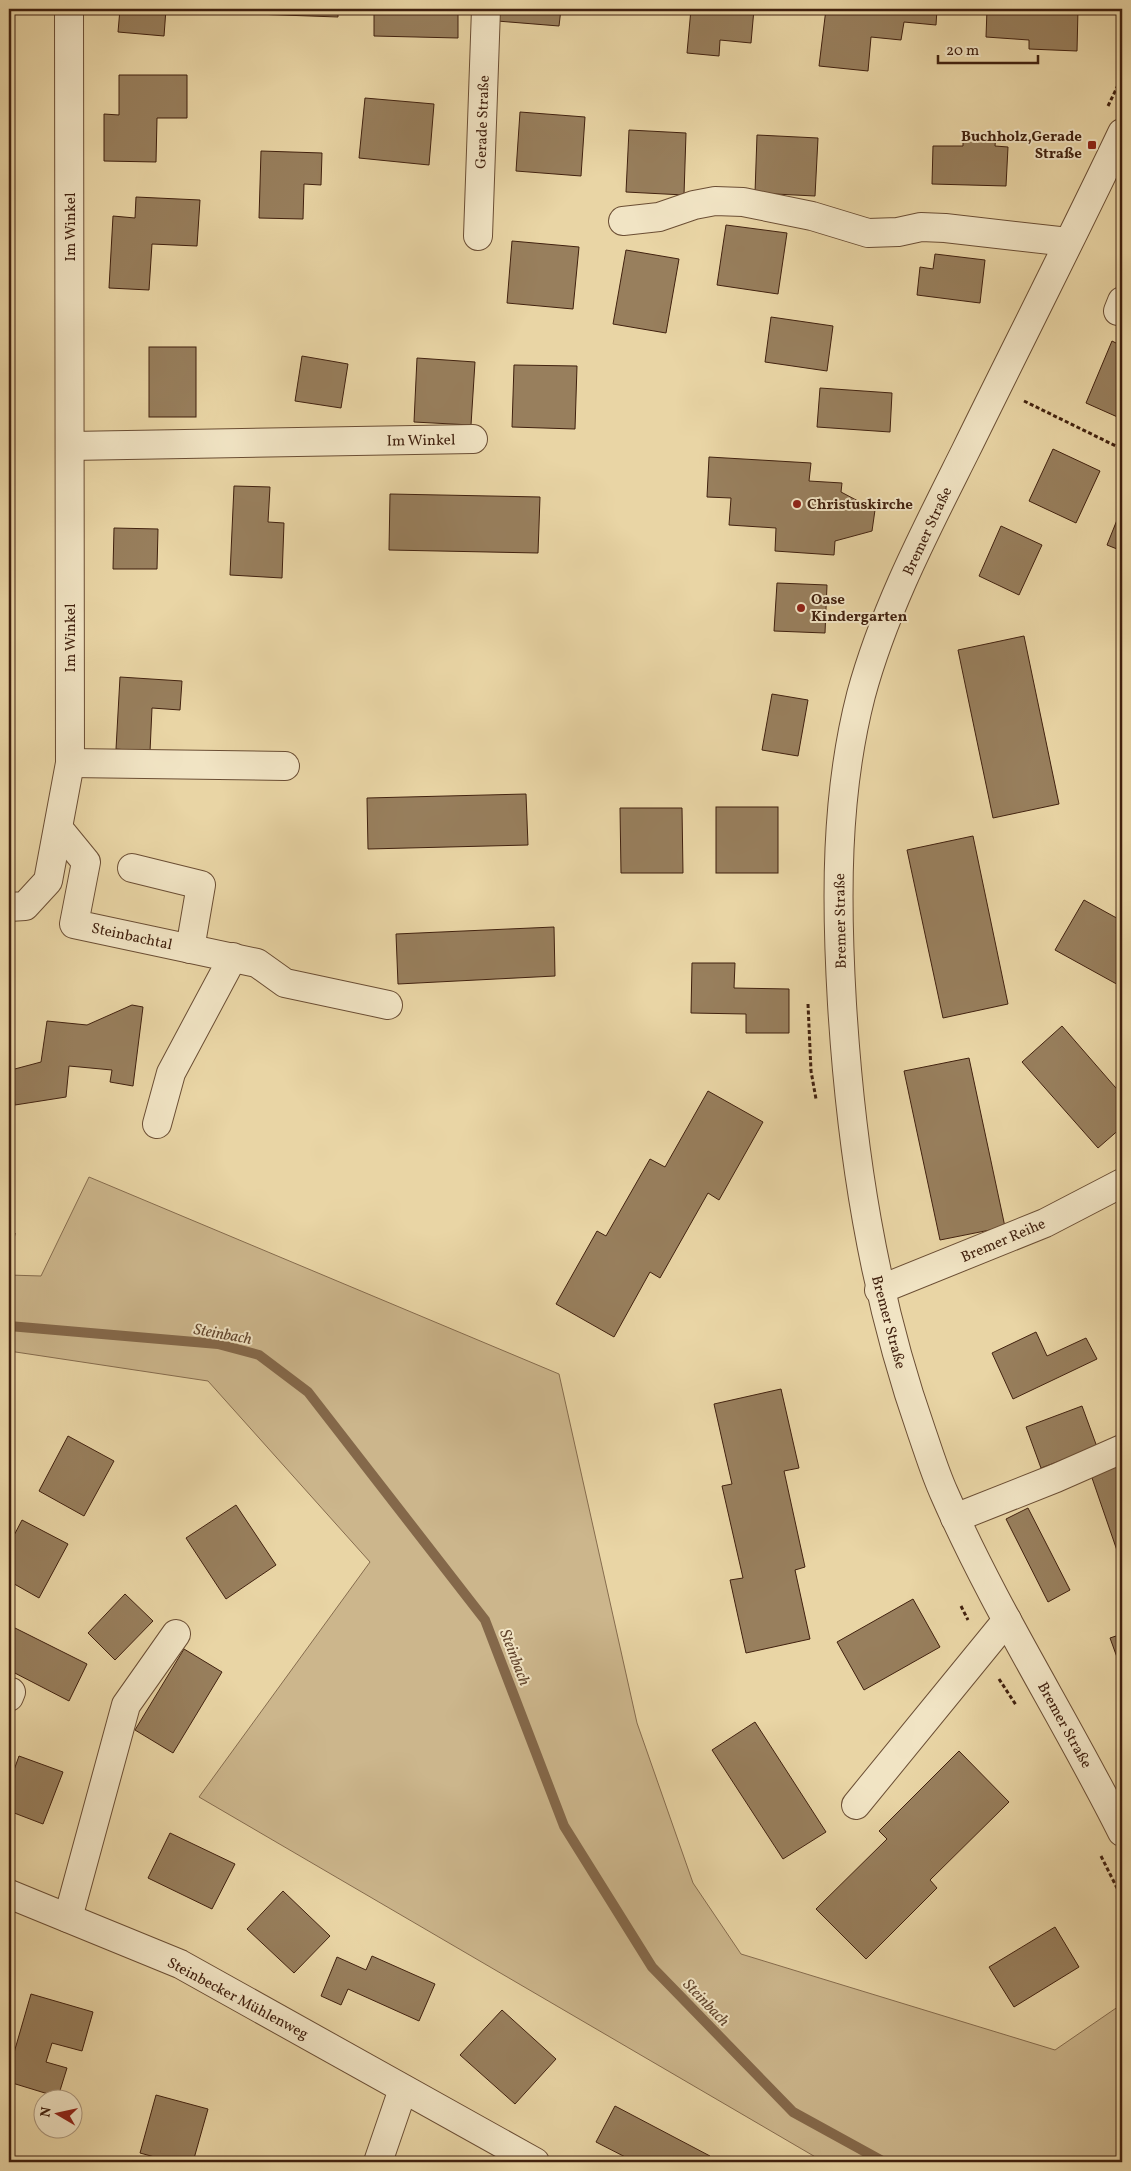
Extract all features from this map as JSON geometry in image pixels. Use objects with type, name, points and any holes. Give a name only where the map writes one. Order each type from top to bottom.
[{"type":"street","name":"Im Winkel","points":[[59,829],[70,763],[70,9]]},
{"type":"street","name":"Gerade Straße","points":[[478,236],[486,9]]},
{"type":"street","name":"Bremer Straße","points":[[1121,139],[912,558],[862,693],[846,770],[839,846],[839,951],[846,1072],[866,1222],[879,1290],[910,1399],[942,1489],[955,1518],[1007,1620],[1122,1832]]},
{"type":"street","points":[[622,221],[659,217],[694,205],[715,201],[743,202],[812,216],[868,233],[898,232],[921,227],[945,228],[1068,242]]},
{"type":"street","name":"Im Winkel","points":[[70,446],[473,439]]},
{"type":"street","points":[[70,763],[284,766]]},
{"type":"street","points":[[9,907],[26,906],[48,881],[59,829]]},
{"type":"street","name":"Steinbachtal","points":[[59,829],[86,862],[74,924],[257,962],[285,983],[388,1005]]},
{"type":"street","points":[[132,868],[201,885],[190,949]]},
{"type":"street","points":[[157,1124],[171,1073],[233,957]]},
{"type":"street","name":"Bremer Reihe","points":[[879,1290],[1045,1224],[1122,1183]]},
{"type":"street","points":[[955,1518],[1122,1449]]},
{"type":"street","points":[[856,1805],[981,1649],[1007,1620]]},
{"type":"street","points":[[68,1918],[126,1706],[176,1634]]},
{"type":"street","name":"Steinbecker Mühlenweg","points":[[11,1901],[68,1918],[180,1964],[535,2162]]},
{"type":"street","points":[[378,2162],[403,2089]]},
{"type":"path","points":[[1107,108],[1122,77]]},
{"type":"path","points":[[1016,398],[1122,449]]},
{"type":"path","points":[[808,996],[811,1071],[818,1109]]},
{"type":"path","points":[[957,1596],[981,1649],[1017,1708]]},
{"type":"path","points":[[1098,1849],[1122,1898]]},
{"type":"shaded area","points":[[89,1177],[559,1374],[637,1723],[693,1883],[741,1954],[1055,2050],[1122,2004],[1122,2162],[824,2162],[199,1797],[370,1562],[208,1381],[9,1351],[9,1275],[41,1276]]},
{"type":"building","points":[[120,9],[166,9],[164,36],[118,32]]},
{"type":"building","points":[[255,9],[338,9],[338,17],[254,14]]},
{"type":"building","points":[[374,9],[458,9],[458,38],[374,36]]},
{"type":"building","points":[[497,9],[561,9],[559,26],[497,21]]},
{"type":"building","points":[[691,9],[754,9],[751,43],[720,40],[719,56],[687,53]]},
{"type":"building","points":[[826,9],[937,9],[936,25],[904,22],[901,40],[871,37],[868,71],[819,66]]},
{"type":"building","points":[[987,9],[1078,9],[1077,51],[1029,49],[1029,40],[986,37]]},
{"type":"building","points":[[119,75],[187,75],[187,118],[157,118],[156,162],[104,161],[104,114],[119,115]]},
{"type":"building","points":[[365,98],[434,104],[429,165],[359,158]]},
{"type":"building","points":[[520,112],[585,117],[581,176],[516,171]]},
{"type":"building","points":[[629,130],[686,133],[684,195],[626,192]]},
{"type":"building","points":[[963,133],[996,134],[995,146],[1008,147],[1006,186],[932,184],[933,146],[963,146]]},
{"type":"building","points":[[757,135],[818,138],[815,196],[755,193]]},
{"type":"building","points":[[261,151],[322,153],[321,185],[304,184],[303,219],[259,218]]},
{"type":"building","points":[[136,197],[200,200],[197,246],[152,244],[149,290],[109,288],[113,216],[135,218]]},
{"type":"building","points":[[726,225],[787,233],[778,294],[717,285]]},
{"type":"building","points":[[512,241],[579,247],[573,309],[507,303]]},
{"type":"building","points":[[626,250],[679,259],[666,333],[613,324]]},
{"type":"building","points":[[935,254],[985,260],[980,303],[917,295],[920,267],[933,269]]},
{"type":"building","points":[[771,317],[833,326],[827,371],[765,362]]},
{"type":"building","points":[[1112,341],[1122,346],[1122,419],[1086,403]]},
{"type":"building","points":[[149,347],[196,347],[196,417],[149,417]]},
{"type":"building","points":[[302,356],[348,364],[341,408],[295,401]]},
{"type":"building","points":[[417,358],[475,362],[471,425],[414,422]]},
{"type":"building","points":[[514,365],[577,366],[575,429],[512,427]]},
{"type":"building","points":[[820,388],[892,393],[890,432],[817,427]]},
{"type":"building","points":[[1053,449],[1100,471],[1076,523],[1029,501]]},
{"type":"building","name":"Christuskirche","points":[[709,457],[811,463],[809,481],[842,483],[841,492],[875,510],[872,531],[835,541],[834,555],[775,551],[776,528],[729,525],[731,498],[707,497]]},
{"type":"building","points":[[234,486],[270,487],[268,522],[284,523],[282,578],[230,575]]},
{"type":"building","points":[[390,494],[540,497],[538,553],[389,550]]},
{"type":"building","points":[[1117,520],[1122,522],[1122,551],[1107,545]]},
{"type":"building","points":[[1001,526],[1042,545],[1019,595],[979,576]]},
{"type":"building","points":[[114,528],[158,529],[157,569],[113,569]]},
{"type":"building","points":[[777,583],[827,585],[825,633],[774,631]]},
{"type":"building","points":[[1024,636],[1059,804],[993,818],[958,650]]},
{"type":"building","points":[[120,677],[182,681],[180,710],[152,708],[150,752],[116,749]]},
{"type":"building","points":[[772,694],[808,700],[798,756],[762,750]]},
{"type":"building","points":[[526,794],[528,845],[368,849],[367,798]]},
{"type":"building","points":[[716,807],[778,807],[778,873],[716,873]]},
{"type":"building","points":[[620,808],[682,808],[683,873],[621,873]]},
{"type":"building","points":[[973,836],[1008,1004],[943,1018],[907,850]]},
{"type":"building","points":[[1084,900],[1122,921],[1122,987],[1055,950]]},
{"type":"building","points":[[554,927],[555,976],[398,984],[396,934]]},
{"type":"building","points":[[692,963],[735,963],[734,988],[789,989],[789,1033],[746,1033],[746,1014],[691,1013]]},
{"type":"building","points":[[132,1005],[143,1007],[133,1086],[110,1082],[112,1070],[69,1066],[66,1097],[15,1105],[11,1070],[41,1062],[47,1021],[87,1025]]},
{"type":"building","points":[[1062,1026],[1122,1095],[1122,1127],[1098,1148],[1022,1062]]},
{"type":"building","points":[[969,1058],[1005,1227],[940,1240],[904,1071]]},
{"type":"building","points":[[708,1091],[763,1122],[719,1200],[708,1193],[660,1278],[650,1272],[614,1337],[556,1304],[597,1231],[606,1236],[650,1159],[665,1167]]},
{"type":"building","points":[[9,1232],[15,1233],[10,1270],[9,1269]]},
{"type":"building","points":[[1036,1332],[1047,1356],[1086,1338],[1097,1359],[1013,1399],[992,1353]]},
{"type":"building","points":[[781,1389],[799,1468],[784,1471],[805,1567],[795,1570],[810,1639],[746,1653],[730,1580],[743,1578],[722,1486],[732,1484],[714,1404]]},
{"type":"building","points":[[1082,1406],[1097,1447],[1041,1468],[1026,1427]]},
{"type":"building","points":[[68,1436],[114,1461],[84,1516],[39,1491]]},
{"type":"building","points":[[1122,1464],[1122,1565],[1091,1475]]},
{"type":"building","points":[[236,1505],[276,1565],[226,1599],[186,1538]]},
{"type":"building","points":[[1028,1508],[1070,1590],[1048,1602],[1006,1519]]},
{"type":"building","points":[[22,1520],[68,1544],[39,1598],[9,1581],[9,1545]]},
{"type":"building","points":[[125,1594],[153,1621],[115,1660],[88,1633]]},
{"type":"building","points":[[913,1599],[940,1647],[864,1690],[837,1642]]},
{"type":"building","points":[[9,1625],[87,1664],[69,1701],[9,1670]]},
{"type":"building","points":[[1122,1634],[1122,1671],[1110,1638]]},
{"type":"building","points":[[184,1649],[222,1672],[173,1753],[135,1730]]},
{"type":"building","points":[[755,1722],[826,1832],[783,1859],[712,1750]]},
{"type":"building","points":[[959,1751],[1009,1802],[930,1880],[937,1888],[866,1959],[816,1909],[887,1839],[879,1831]]},
{"type":"building","points":[[19,1756],[63,1772],[43,1824],[9,1811],[9,1784]]},
{"type":"building","points":[[170,1833],[235,1864],[212,1909],[148,1878]]},
{"type":"building","points":[[283,1891],[330,1936],[294,1973],[247,1929]]},
{"type":"building","points":[[1055,1927],[1079,1967],[1014,2007],[989,1967]]},
{"type":"building","points":[[372,1956],[435,1984],[419,2021],[348,1989],[341,2005],[321,1996],[337,1957],[366,1970]]},
{"type":"building","points":[[31,1994],[93,2012],[82,2051],[52,2043],[46,2062],[67,2068],[61,2088],[32,2089],[9,2082],[9,2070]]},
{"type":"building","points":[[502,2010],[556,2059],[515,2104],[460,2055]]},
{"type":"building","points":[[156,2095],[208,2109],[193,2162],[173,2162],[140,2153]]},
{"type":"building","points":[[615,2106],[710,2156],[706,2162],[635,2162],[596,2142]]},
{"type":"waterway","name":"Steinbach","points":[[9,1326],[218,1344],[259,1355],[308,1392],[485,1620],[564,1826],[652,1967],[793,2112],[884,2162]]},
{"type":"place","name":"Buchholz,Gerade Straße","points":[[1092,145]]},
{"type":"place","name":"Christuskirche","points":[[797,504]]},
{"type":"place","name":"Oase Kindergarten","points":[[801,608]]}]
